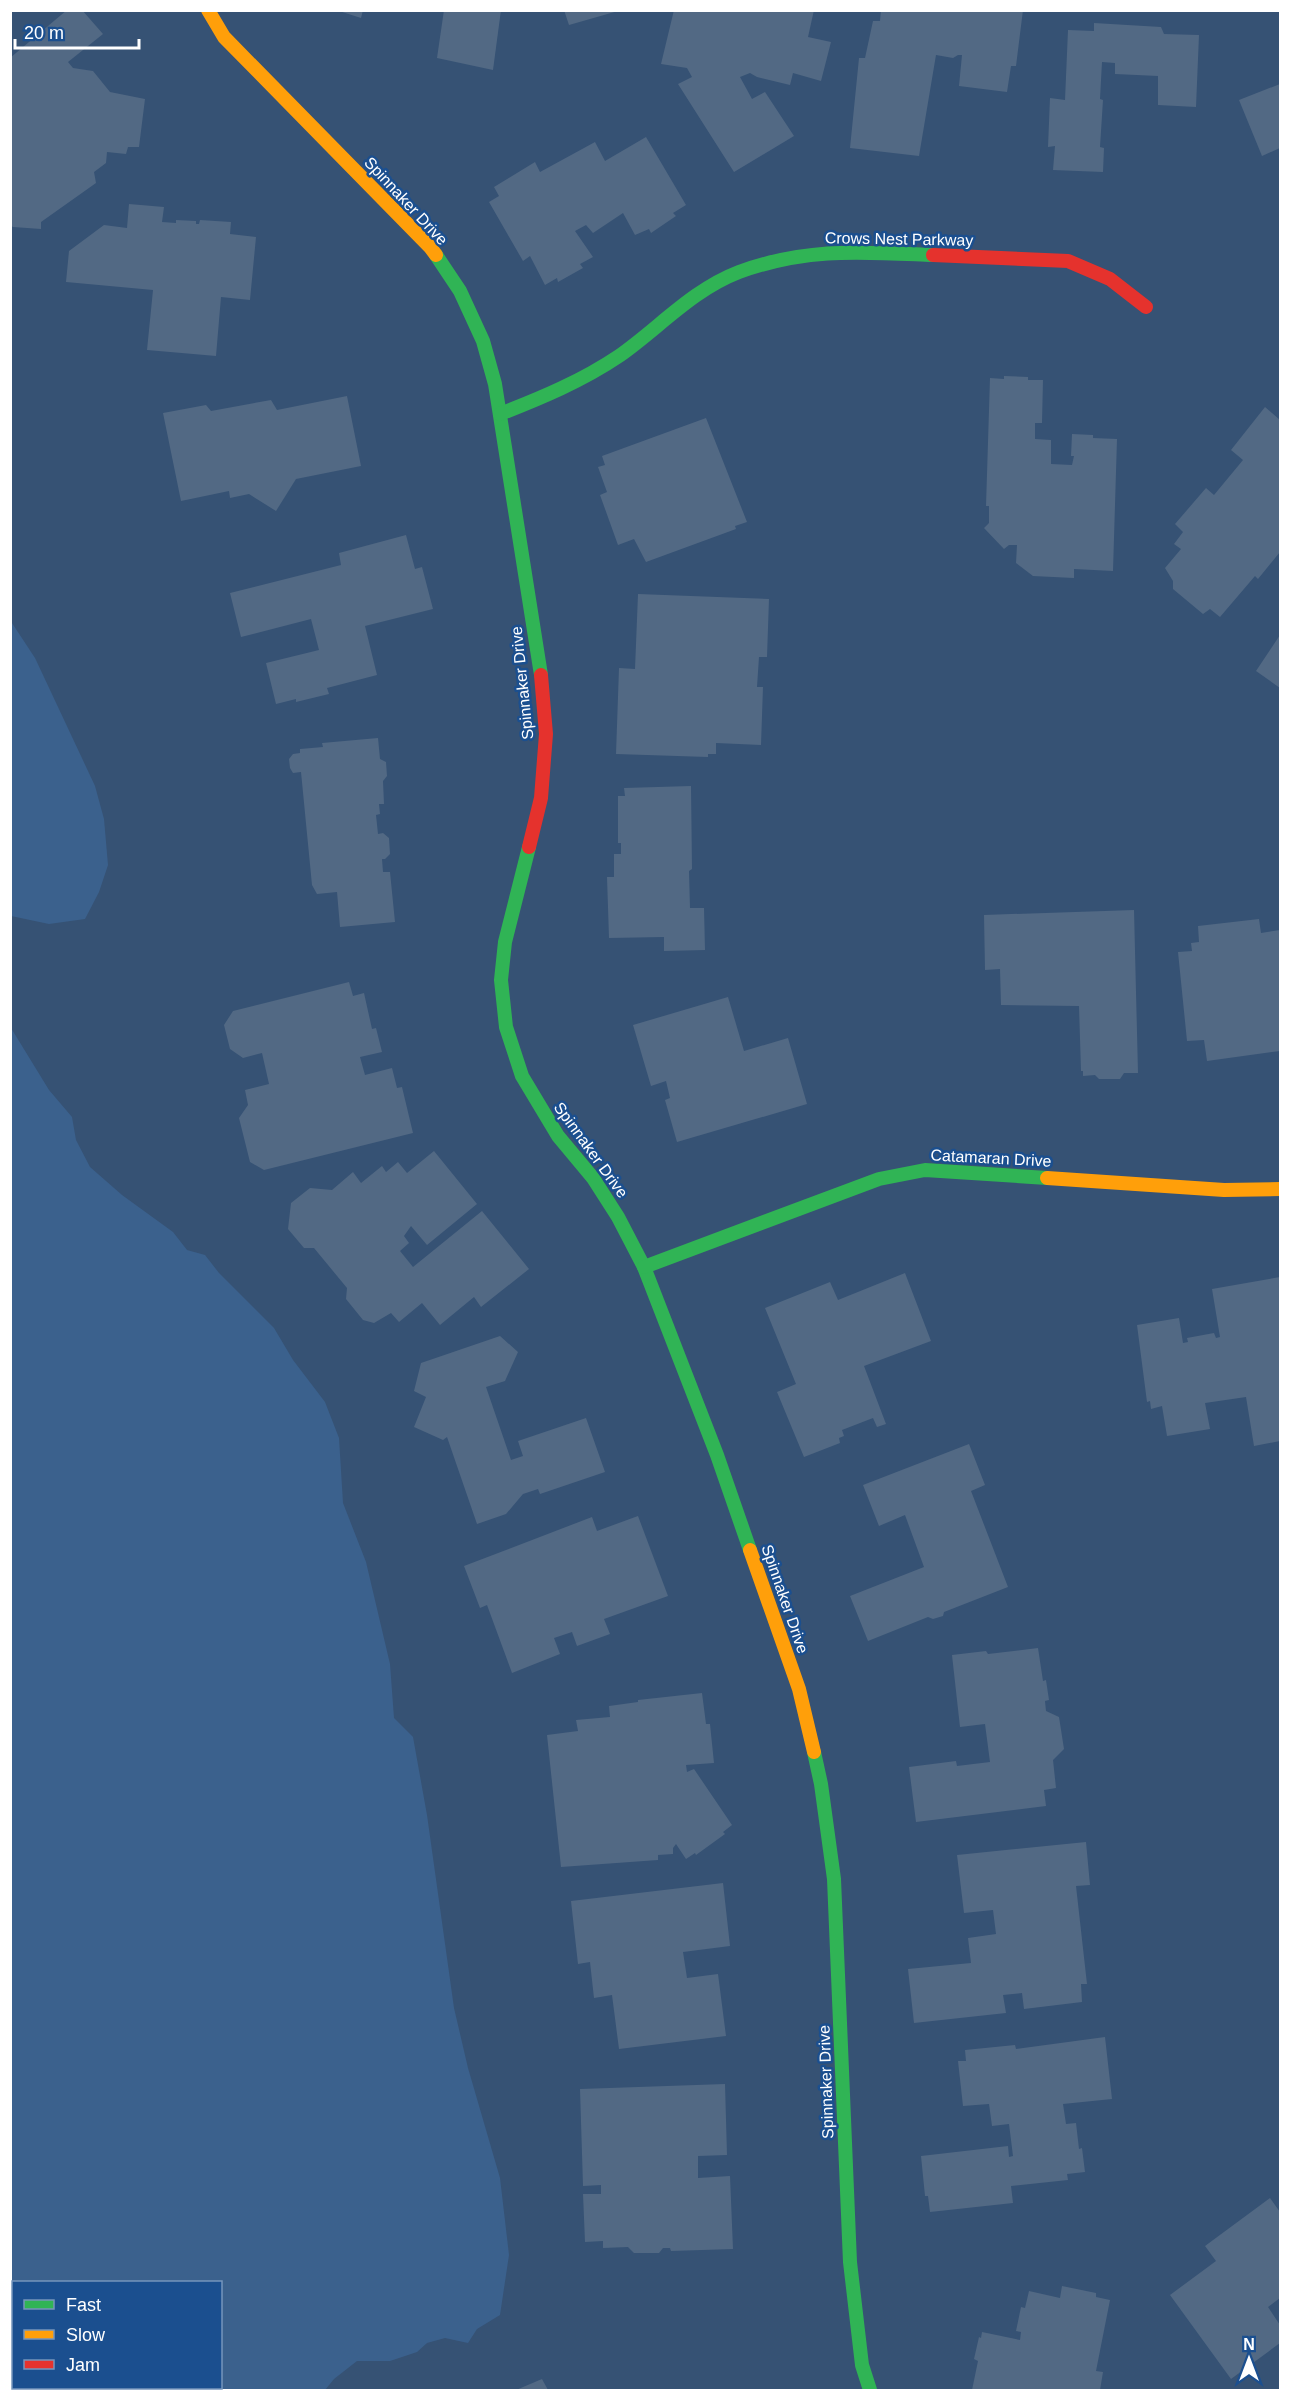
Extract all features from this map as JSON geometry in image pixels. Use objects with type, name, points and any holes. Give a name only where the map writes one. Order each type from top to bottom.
[{"type":"street","name":"Spinnaker Drive","points":[[208,10],[224,37],[430,247],[460,291],[483,341],[495,384],[540,669],[546,734],[541,798],[505,942],[501,980],[506,1027],[522,1076],[558,1136],[593,1178],[618,1217],[644,1266],[717,1455],[799,1689],[821,1784],[834,1879],[850,2262],[862,2366],[870,2391]]},
{"type":"street","name":"Crows Nest Parkway","points":[[500,414],[559,391],[619,356],[690,298],[737,273],[789,257],[840,251],[1068,261],[1095,270],[1119,284],[1146,307]]},
{"type":"street","name":"Catamaran Drive","points":[[644,1266],[879,1179],[925,1170],[1224,1190],[1281,1189]]},
{"type":"water","points":[[10,620],[35,658],[95,786],[104,819],[108,865],[99,892],[85,919],[49,924],[11,916]]},
{"type":"water","points":[[11,1028],[49,1090],[72,1117],[76,1140],[90,1167],[122,1195],[173,1232],[187,1250],[205,1255],[219,1273],[274,1328],[293,1360],[325,1402],[339,1438],[343,1503],[366,1562],[390,1664],[394,1718],[413,1737],[427,1815],[454,2008],[468,2068],[500,2178],[509,2255],[500,2315],[477,2329],[468,2343],[445,2338],[427,2343],[417,2352],[390,2361],[357,2361],[334,2379],[325,2390],[11,2390]]},
{"type":"building","points":[[67,10],[82,10],[103,34],[68,62],[73,68],[93,71],[110,92],[145,99],[139,147],[128,147],[126,154],[107,152],[106,163],[94,172],[96,183],[41,222],[41,229],[13,227],[10,225],[10,58]]},
{"type":"building","points":[[336,10],[363,10],[361,18]]},
{"type":"building","points":[[444,10],[501,10],[493,70],[437,58]]},
{"type":"building","points":[[564,10],[617,10],[618,11],[569,25]]},
{"type":"building","points":[[674,10],[814,10],[808,37],[831,42],[821,81],[793,73],[790,85],[757,77],[750,73],[740,77],[752,99],[765,92],[794,136],[734,172],[678,84],[692,77],[687,68],[661,64]]},
{"type":"building","points":[[881,10],[1023,10],[1016,66],[1011,66],[1007,92],[959,86],[962,55],[953,58],[936,55],[919,156],[850,148],[859,58],[865,58],[873,21],[880,21]]},
{"type":"building","points":[[1094,23],[1161,27],[1164,34],[1199,35],[1196,107],[1158,105],[1158,76],[1115,74],[1115,63],[1102,62],[1100,99],[1103,100],[1100,147],[1104,148],[1103,172],[1053,170],[1055,146],[1048,147],[1050,98],[1065,100],[1068,30],[1094,31]]},
{"type":"building","points":[[1280,84],[1280,148],[1262,156],[1239,100]]},
{"type":"building","points":[[646,137],[686,205],[673,213],[676,216],[651,233],[649,229],[635,235],[623,213],[593,233],[586,225],[575,231],[593,257],[580,264],[583,268],[558,282],[557,278],[545,285],[530,256],[523,261],[489,202],[499,196],[494,187],[535,162],[540,172],[595,142],[605,161]]},
{"type":"building","points":[[129,204],[164,207],[162,222],[196,221],[196,224],[199,224],[200,220],[231,222],[230,234],[256,237],[250,300],[221,297],[216,356],[147,350],[153,290],[66,282],[69,251],[104,225],[127,228]]},
{"type":"building","points":[[1004,376],[1043,380],[1042,423],[1035,423],[1035,439],[1051,440],[1051,464],[1072,465],[1074,456],[1071,456],[1072,434],[1117,439],[1113,571],[1074,569],[1074,578],[1033,576],[1016,563],[1017,545],[1009,545],[1004,549],[984,528],[989,523],[989,506],[986,506],[990,378],[1004,379]]},
{"type":"building","points":[[347,396],[361,466],[296,479],[276,511],[249,494],[230,498],[229,491],[181,501],[163,413],[206,405],[211,411],[271,400],[277,410]]},
{"type":"building","points":[[1265,407],[1280,420],[1280,552],[1258,579],[1255,576],[1220,617],[1210,609],[1203,614],[1173,589],[1173,581],[1165,568],[1181,549],[1174,544],[1183,532],[1175,524],[1206,488],[1214,495],[1243,460],[1231,450]]},
{"type":"building","points":[[706,418],[747,522],[735,526],[736,529],[646,562],[634,539],[618,545],[600,495],[607,492],[598,467],[605,465],[602,456]]},
{"type":"building","points":[[406,535],[415,569],[422,567],[433,609],[365,626],[377,675],[327,688],[329,694],[276,704],[266,663],[319,650],[311,619],[241,637],[230,593],[341,565],[339,553]]},
{"type":"building","points":[[638,594],[769,599],[767,657],[759,657],[757,687],[763,687],[761,745],[716,743],[716,754],[708,754],[708,757],[616,754],[619,668],[635,669]]},
{"type":"building","points":[[1280,635],[1280,688],[1256,671]]},
{"type":"building","points":[[378,738],[380,759],[386,762],[387,776],[383,781],[384,804],[379,804],[380,814],[376,815],[378,834],[383,833],[389,838],[390,854],[382,859],[383,872],[390,872],[395,922],[340,927],[337,892],[317,894],[312,885],[301,772],[293,773],[289,759],[293,754],[300,753],[300,749],[323,747],[322,743]]},
{"type":"building","points":[[691,786],[690,908],[704,908],[705,950],[664,951],[664,937],[609,938],[607,877],[614,877],[614,854],[621,854],[621,843],[618,843],[618,796],[625,796],[624,788]]},
{"type":"building","points":[[1134,910],[1138,1073],[1124,1073],[1120,1079],[1099,1079],[1095,1075],[1083,1076],[1079,1006],[1001,1005],[1000,969],[985,970],[984,915]]},
{"type":"building","points":[[1259,919],[1261,933],[1280,930],[1280,1051],[1207,1061],[1204,1040],[1187,1041],[1178,952],[1192,951],[1191,943],[1199,942],[1198,926]]},
{"type":"building","points":[[349,982],[353,996],[364,993],[372,1029],[376,1028],[382,1052],[360,1057],[365,1075],[392,1068],[397,1088],[402,1087],[413,1133],[264,1170],[250,1162],[239,1118],[248,1105],[245,1090],[269,1084],[262,1053],[243,1058],[230,1049],[224,1025],[233,1011]]},
{"type":"building","points":[[728,997],[744,1051],[788,1038],[807,1104],[677,1142],[665,1100],[670,1098],[666,1081],[651,1086],[633,1025]]},
{"type":"building","points":[[434,1151],[477,1204],[427,1245],[411,1226],[404,1236],[409,1243],[400,1251],[413,1267],[482,1211],[529,1269],[481,1307],[474,1297],[440,1325],[422,1303],[399,1322],[391,1313],[374,1323],[363,1320],[346,1299],[347,1288],[314,1248],[304,1248],[288,1229],[291,1203],[310,1188],[332,1190],[353,1172],[361,1183],[382,1166],[386,1172],[398,1162],[407,1173]]},
{"type":"building","points":[[905,1273],[931,1341],[864,1366],[886,1424],[877,1427],[873,1418],[842,1430],[844,1436],[839,1438],[840,1443],[804,1457],[777,1392],[796,1384],[765,1308],[830,1282],[838,1300]]},
{"type":"building","points":[[1280,1277],[1280,1441],[1254,1446],[1246,1397],[1205,1403],[1210,1429],[1167,1436],[1162,1406],[1151,1409],[1150,1401],[1147,1402],[1137,1325],[1179,1318],[1183,1343],[1188,1342],[1187,1338],[1214,1333],[1216,1338],[1220,1337],[1212,1289]]},
{"type":"building","points":[[500,1336],[518,1352],[505,1381],[486,1387],[511,1460],[523,1456],[518,1441],[586,1418],[605,1472],[540,1494],[538,1489],[523,1494],[506,1514],[477,1524],[447,1437],[443,1440],[414,1427],[426,1397],[414,1391],[421,1363]]},
{"type":"building","points":[[969,1444],[985,1485],[971,1491],[1008,1587],[944,1612],[943,1616],[933,1619],[928,1617],[868,1641],[850,1596],[924,1567],[905,1515],[879,1526],[863,1485]]},
{"type":"building","points":[[638,1516],[668,1596],[604,1619],[610,1634],[577,1646],[572,1632],[554,1638],[560,1654],[512,1673],[487,1605],[480,1608],[464,1566],[592,1517],[597,1531]]},
{"type":"building","points":[[1038,1648],[1043,1681],[1046,1680],[1049,1700],[1045,1701],[1046,1711],[1059,1717],[1064,1749],[1053,1760],[1056,1788],[1044,1790],[1046,1806],[916,1822],[909,1767],[956,1761],[957,1766],[990,1762],[985,1724],[960,1727],[952,1655],[986,1651],[988,1654]]},
{"type":"building","points":[[702,1693],[706,1724],[710,1724],[714,1763],[686,1765],[687,1772],[694,1769],[732,1825],[723,1832],[725,1834],[696,1855],[695,1853],[686,1859],[676,1844],[673,1854],[658,1855],[658,1860],[561,1867],[547,1735],[578,1731],[576,1720],[610,1717],[609,1706],[638,1702],[638,1700]]},
{"type":"building","points":[[1086,1842],[1090,1885],[1076,1886],[1087,1984],[1081,1984],[1082,2002],[1024,2009],[1022,1993],[1003,1995],[1006,2013],[914,2023],[908,1969],[971,1963],[968,1938],[996,1934],[993,1910],[964,1913],[957,1855]]},
{"type":"building","points":[[723,1883],[730,1946],[683,1952],[687,1978],[718,1974],[726,2036],[619,2049],[612,1995],[594,1998],[590,1962],[578,1964],[571,1901]]},
{"type":"building","points":[[1105,2037],[1112,2099],[1063,2104],[1066,2124],[1076,2123],[1085,2172],[1067,2174],[1068,2180],[1011,2186],[1013,2203],[930,2212],[928,2196],[925,2196],[921,2156],[1008,2146],[1009,2157],[1013,2156],[1009,2124],[992,2126],[989,2104],[963,2106],[958,2061],[966,2061],[965,2050],[1015,2045],[1016,2049]]},
{"type":"building","points":[[725,2084],[727,2155],[698,2156],[698,2178],[730,2176],[733,2249],[671,2251],[670,2248],[663,2248],[659,2253],[634,2253],[628,2247],[603,2248],[603,2241],[585,2242],[583,2194],[601,2194],[601,2185],[583,2186],[580,2089]]},
{"type":"building","points":[[1270,2198],[1280,2212],[1280,2298],[1268,2307],[1280,2325],[1280,2343],[1231,2379],[1170,2295],[1216,2261],[1205,2246]]},
{"type":"building","points":[[1062,2286],[1096,2293],[1096,2297],[1110,2300],[1096,2371],[1103,2372],[1100,2390],[972,2390],[978,2361],[974,2359],[982,2332],[1020,2340],[1021,2332],[1016,2331],[1021,2307],[1025,2308],[1029,2291],[1060,2298]]},
{"type":"building","points":[[542,2379],[548,2390],[516,2390]]},
{"type":"traffic: fast","points":[[500,414],[531,402],[605,365],[691,299],[739,272],[788,258],[812,255],[859,252],[933,255]]},
{"type":"traffic: fast","points":[[436,255],[460,291],[483,341],[495,384],[541,675]]},
{"type":"traffic: fast","points":[[529,847],[505,942],[501,980],[506,1027],[522,1076],[558,1136],[593,1178],[618,1217],[644,1267],[717,1455],[750,1550]]},
{"type":"traffic: fast","points":[[644,1267],[879,1179],[925,1170],[1047,1178]]},
{"type":"traffic: fast","points":[[814,1752],[821,1784],[834,1879],[850,2262],[862,2365],[870,2390]]},
{"type":"traffic: slow","points":[[208,10],[224,37],[436,255]]},
{"type":"traffic: slow","points":[[1047,1178],[1224,1190],[1280,1189]]},
{"type":"traffic: slow","points":[[750,1550],[799,1689],[814,1752]]},
{"type":"traffic: jam","points":[[933,255],[1068,261],[1110,279],[1146,307]]},
{"type":"traffic: jam","points":[[529,847],[541,798],[546,734],[541,675]]}]
